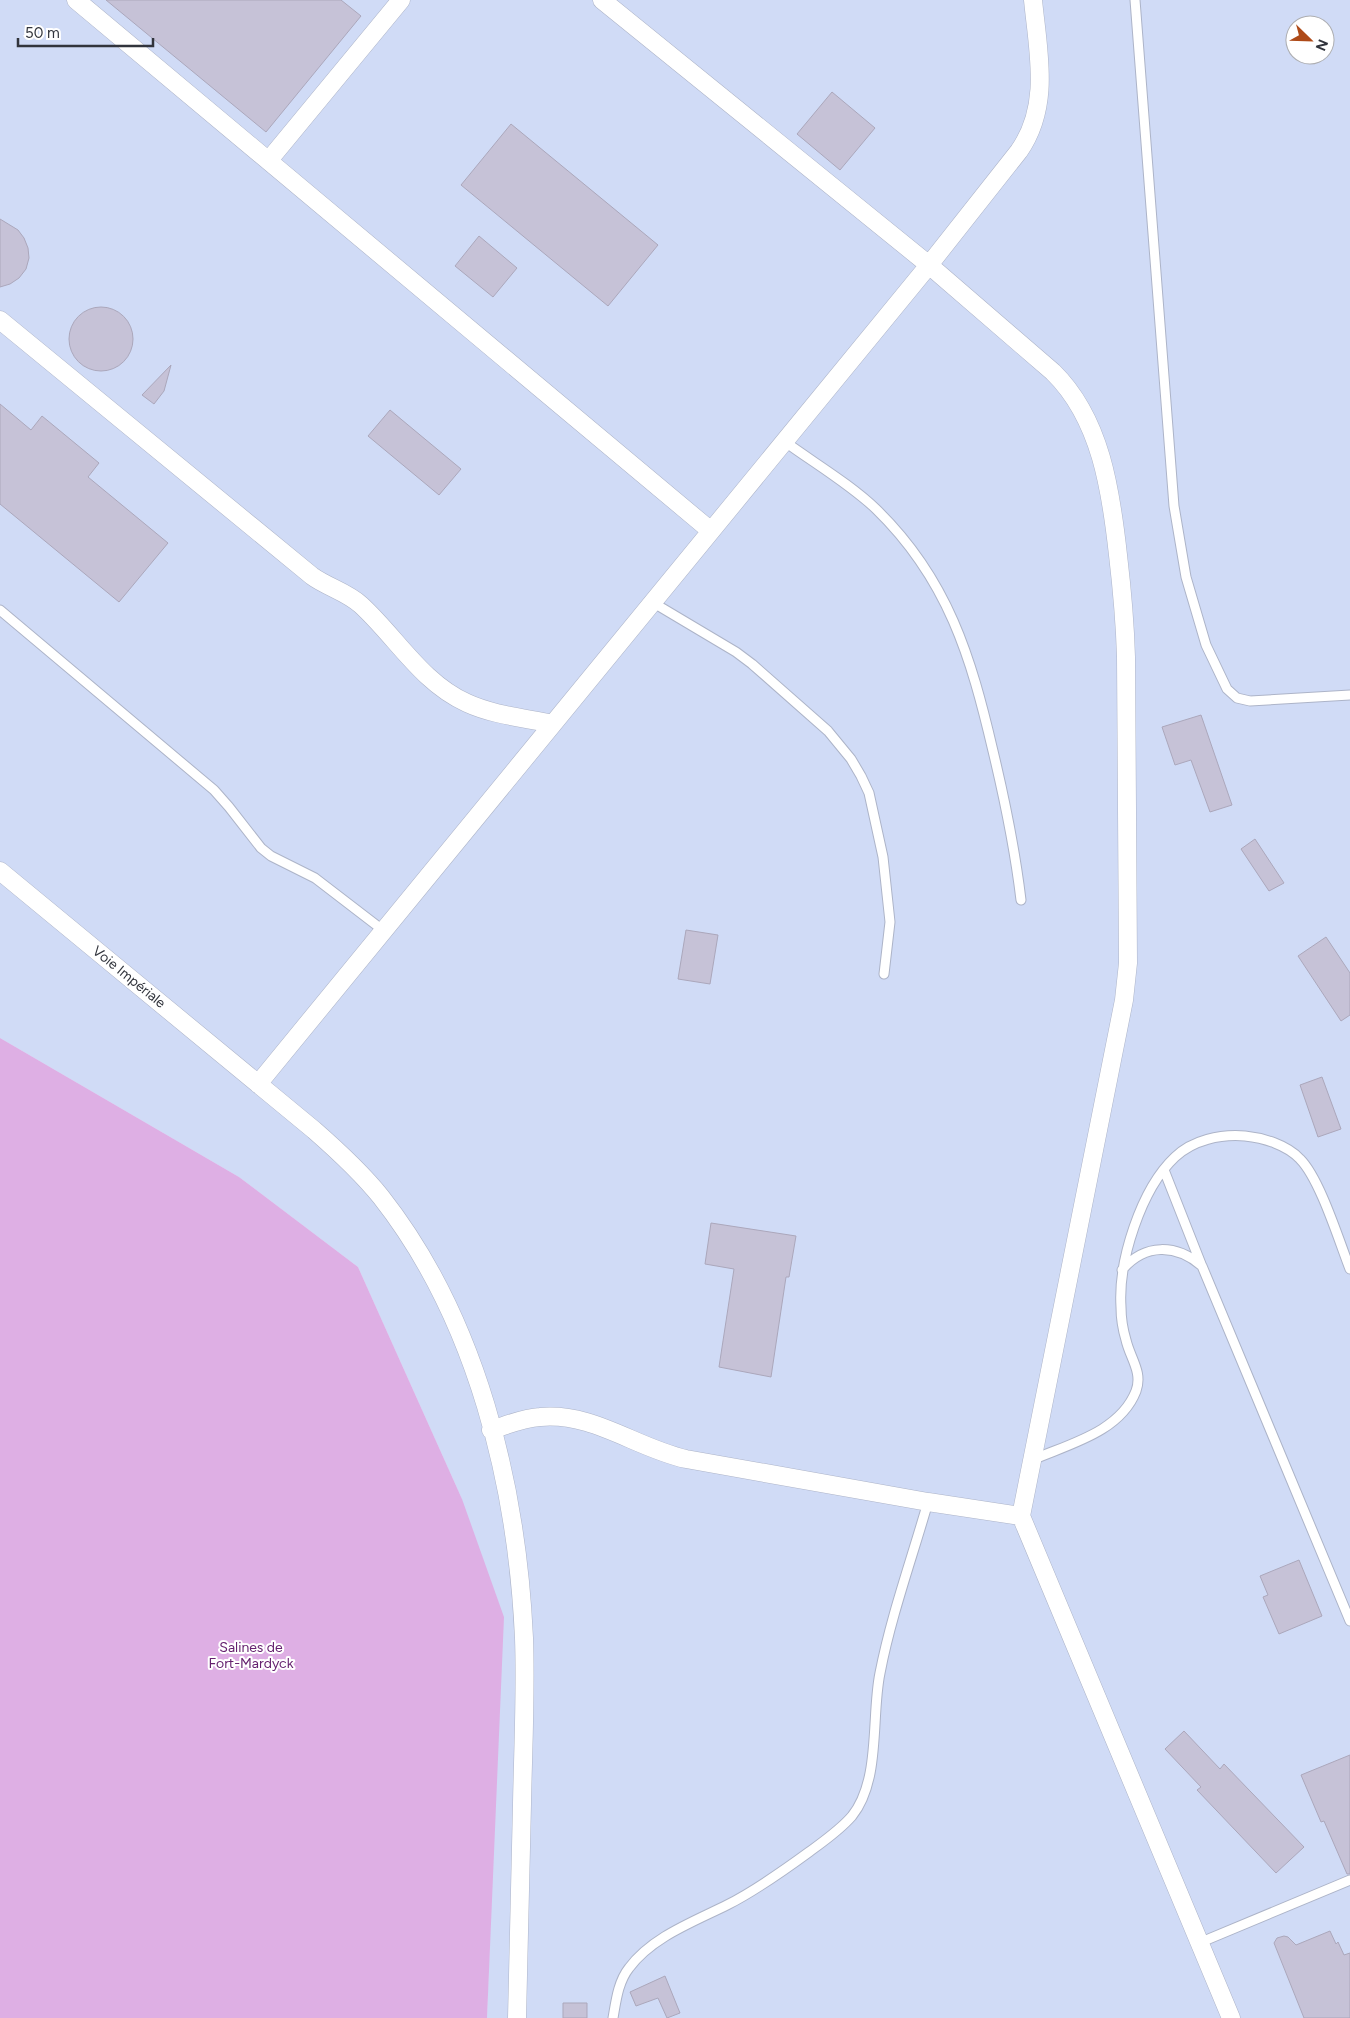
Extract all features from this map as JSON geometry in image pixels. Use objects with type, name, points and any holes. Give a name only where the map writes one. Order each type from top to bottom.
[{"type":"street","points":[[76,0],[711,530]]},
{"type":"street","points":[[269,160],[401,0]]},
{"type":"street","points":[[602,0],[929,265],[1053,372],[1070,391],[1094,438],[1108,485],[1123,596],[1126,657],[1129,918],[1126,987],[1021,1516],[1230,2018]]},
{"type":"street","points":[[258,1084],[929,265],[1019,151],[1032,128],[1038,109],[1041,89],[1033,0]]},
{"type":"street","points":[[0,320],[312,576],[359,603],[440,687],[460,700],[476,707],[553,724]]},
{"type":"street","name":"Voie Impériale","points":[[0,871],[346,1158],[379,1195],[404,1229],[451,1312],[478,1380],[492,1430],[510,1512],[520,1590],[524,1639],[524,1685],[517,2018]]},
{"type":"street","points":[[492,1430],[532,1418],[547,1416],[569,1419],[611,1429],[656,1450],[686,1459],[928,1502],[1021,1516]]},
{"type":"lane","points":[[1135,0],[1174,506],[1186,577],[1202,636],[1224,684],[1237,698],[1250,701],[1350,695]]},
{"type":"lane","points":[[784,441],[868,502],[884,518],[923,566],[951,613],[972,668],[986,720],[1012,837],[1021,900]]},
{"type":"lane","points":[[652,602],[736,652],[752,664],[828,731],[862,776],[869,793],[882,850],[890,922],[884,974]]},
{"type":"lane","points":[[0,610],[214,790],[230,807],[261,848],[272,856],[315,878],[384,930]]},
{"type":"lane","points":[[1032,1460],[1112,1424],[1128,1406],[1136,1390],[1138,1375],[1126,1341],[1122,1317],[1120,1293],[1122,1270],[1138,1216],[1164,1170],[1176,1156],[1185,1150],[1213,1137],[1247,1136],[1286,1149],[1300,1158],[1310,1172],[1350,1269]]},
{"type":"lane","points":[[1164,1170],[1350,1621]]},
{"type":"lane","points":[[1122,1270],[1135,1257],[1159,1249],[1181,1254],[1202,1266]]},
{"type":"lane","points":[[613,2018],[625,1974],[645,1952],[679,1929],[729,1904],[784,1870],[838,1830],[847,1822],[860,1804],[867,1785],[872,1760],[880,1674],[928,1502]]},
{"type":"lane","points":[[1199,1943],[1350,1880]]},
{"type":"shaded area","points":[[0,0],[1350,0],[1350,2018],[487,2018],[493,1849],[462,1499],[358,1267],[239,1177],[0,1038]]},
{"type":"green space","name":"Salines de Fort-Mardyck","points":[[0,1038],[239,1177],[358,1267],[462,1499],[504,1617],[487,2018],[0,2018]]},
{"type":"building","points":[[106,0],[341,0],[361,16],[266,132]]},
{"type":"building","points":[[832,92],[875,128],[840,170],[797,134]]},
{"type":"building","points":[[511,124],[658,245],[608,306],[461,185]]},
{"type":"building","points":[[0,219],[18,230],[24,238],[29,258],[26,269],[19,278],[10,284],[0,287]]},
{"type":"building","points":[[479,236],[517,268],[493,297],[455,266]]},
{"type":"building","points":[[95,307],[107,307],[124,316],[131,327],[133,339],[131,351],[124,362],[107,371],[95,371],[83,366],[74,357],[69,345],[69,333],[74,321],[83,312]]},
{"type":"building","points":[[171,365],[164,391],[154,404],[142,395]]},
{"type":"building","points":[[0,404],[31,430],[42,416],[99,463],[88,477],[168,543],[119,602],[0,504]]},
{"type":"building","points":[[390,410],[461,469],[439,495],[368,436]]},
{"type":"building","points":[[1201,715],[1232,805],[1210,812],[1191,760],[1175,765],[1162,727]]},
{"type":"building","points":[[1255,839],[1284,883],[1269,891],[1241,849]]},
{"type":"building","points":[[686,930],[718,935],[710,984],[678,979]]},
{"type":"building","points":[[1326,937],[1350,973],[1350,1015],[1341,1021],[1298,956]]},
{"type":"building","points":[[1322,1077],[1341,1129],[1318,1137],[1300,1085]]},
{"type":"building","points":[[711,1223],[796,1236],[789,1277],[786,1277],[771,1377],[719,1367],[734,1269],[705,1264]]},
{"type":"building","points":[[1299,1560],[1322,1616],[1279,1634],[1263,1597],[1268,1595],[1260,1576]]},
{"type":"building","points":[[1184,1731],[1220,1769],[1224,1764],[1304,1847],[1276,1873],[1197,1790],[1201,1787],[1165,1749]]},
{"type":"building","points":[[1350,1755],[1350,1874],[1347,1874],[1324,1821],[1321,1822],[1301,1775]]},
{"type":"building","points":[[1330,1931],[1344,1955],[1350,1953],[1350,2018],[1304,2018],[1274,1943],[1277,1938],[1284,1936],[1288,1937],[1296,1945]]},
{"type":"building","points":[[665,1976],[680,2013],[667,2018],[658,1998],[636,2006],[630,1992]]},
{"type":"building","points":[[563,2003],[587,2003],[587,2018],[563,2018]]}]
